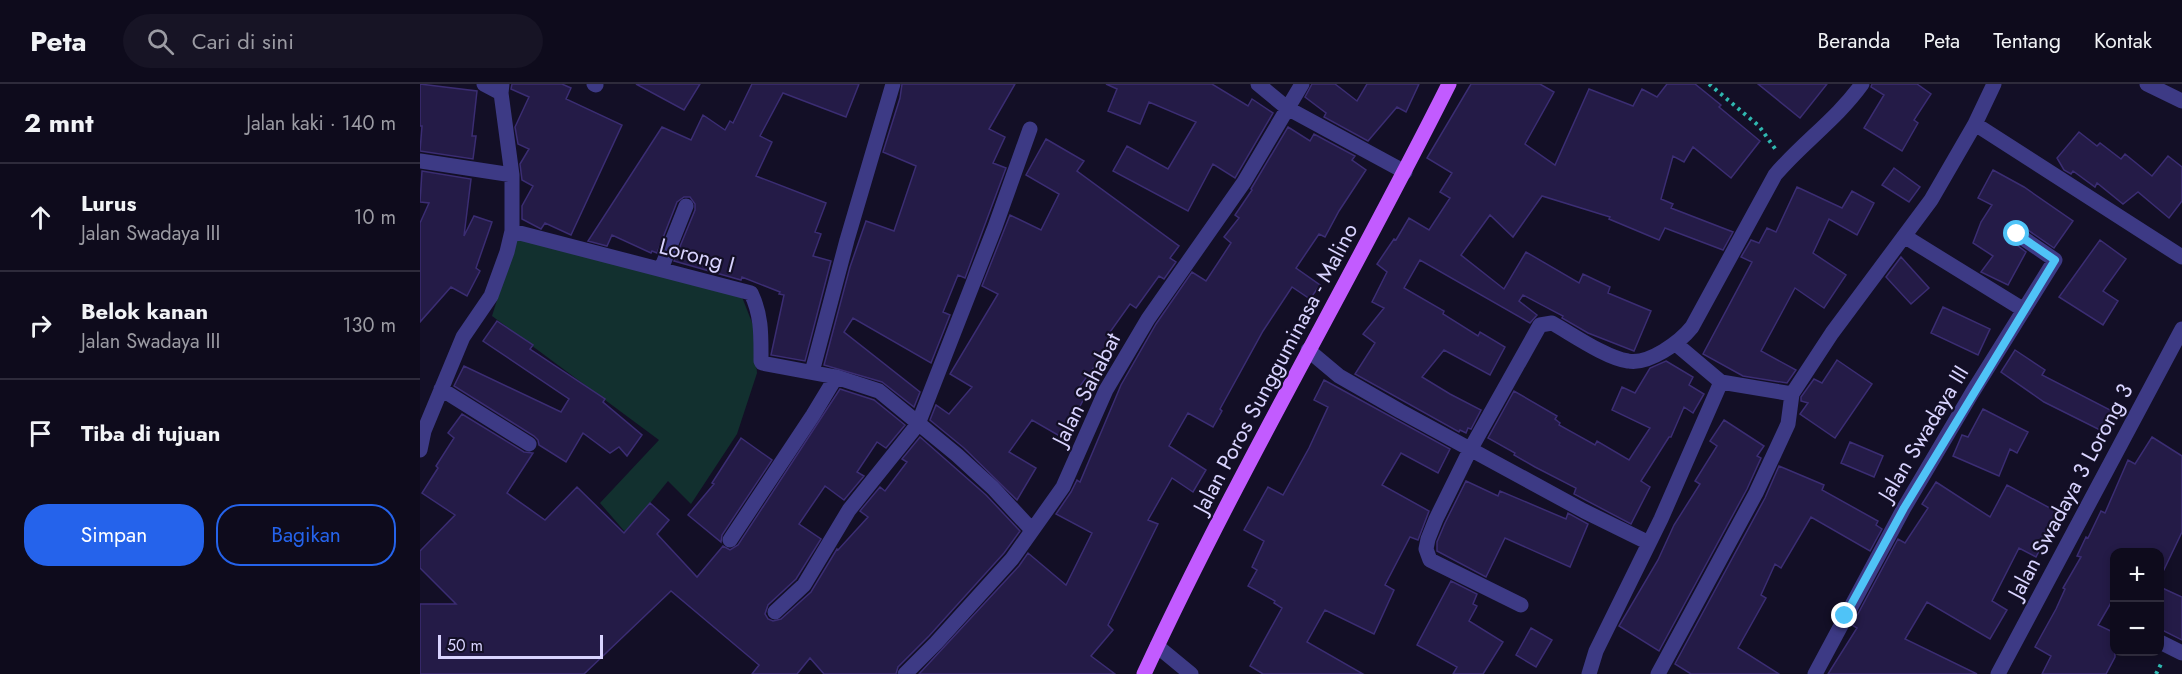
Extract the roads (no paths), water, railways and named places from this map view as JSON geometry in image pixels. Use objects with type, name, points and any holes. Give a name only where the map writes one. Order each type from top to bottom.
[{"type":"main road","name":"Jalan Poros Sungguminasa - Malino","points":[[1144,674],[1194,570],[1308,350],[1405,172],[1449,84]]},
{"type":"street","points":[[420,450],[422,430],[463,338],[491,296],[500,276],[512,231],[512,175],[502,88],[484,84]]},
{"type":"street","points":[[893,84],[850,229],[812,372],[879,391],[993,488],[1032,530]]},
{"type":"street","points":[[1258,84],[1287,108],[1405,172]]},
{"type":"street","name":"Jalan Sahabat","points":[[905,674],[1012,559],[1063,487],[1106,390],[1148,319],[1244,182],[1302,84]]},
{"type":"street","points":[[1521,605],[1431,560],[1427,555],[1428,539],[1470,450],[1540,325],[1552,323],[1614,357],[1630,362],[1642,360],[1676,345],[1692,327],[1763,196],[1785,163],[1835,116],[1862,84]]},
{"type":"street","points":[[1658,674],[1756,493],[1788,424],[1792,394],[1832,333],[1931,200],[1975,123],[1994,84]]},
{"type":"street","points":[[2147,84],[2182,101]]},
{"type":"street","points":[[1975,123],[2182,257]]},
{"type":"street","points":[[775,612],[804,585],[849,510],[918,424],[995,227],[1030,129]]},
{"type":"street","points":[[420,161],[512,175]]},
{"type":"street","points":[[661,268],[686,206]]},
{"type":"street","name":"Lorong I","points":[[512,231],[751,293],[762,327],[762,363],[812,372]]},
{"type":"street","name":"Jalan Swadaya III","points":[[1815,674],[1904,508],[2055,260],[2017,234]]},
{"type":"street","points":[[1904,236],[2024,310]]},
{"type":"street","name":"Jalan Swadaya 3 Lorong 3","points":[[1998,674],[2182,329]]},
{"type":"street","points":[[1676,345],[1721,382],[1792,394]]},
{"type":"street","points":[[1308,350],[1339,376],[1470,450],[1649,543]]},
{"type":"street","points":[[730,540],[836,377]]},
{"type":"street","points":[[1589,674],[1596,651],[1649,543],[1721,382]]},
{"type":"street","points":[[441,389],[529,444]]},
{"type":"street","points":[[2164,644],[2182,653]]},
{"type":"street","points":[[1157,646],[1191,674]]}]
